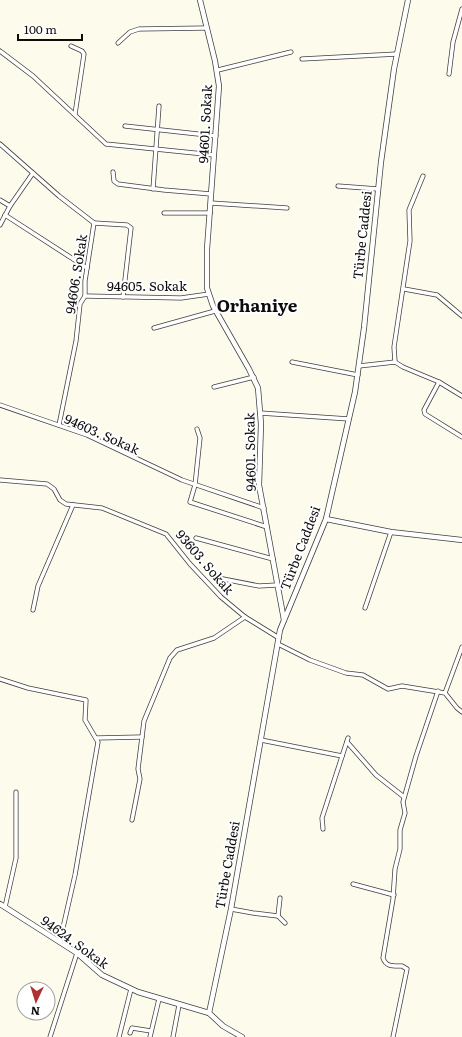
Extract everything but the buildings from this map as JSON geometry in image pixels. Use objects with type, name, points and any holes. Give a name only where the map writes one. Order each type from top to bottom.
[{"type":"street","name":"94601. Sokak","points":[[200,0],[218,70],[219,95],[207,249],[209,294],[215,311],[254,377],[258,388],[260,413],[259,479],[284,620]]},
{"type":"street","name":"Türbe Caddesi","points":[[209,1013],[231,909],[278,641],[284,620],[326,519],[358,375],[378,189],[397,54],[408,0]]},
{"type":"street","points":[[449,74],[453,42],[462,9]]},
{"type":"street","points":[[118,43],[130,32],[139,29],[207,28]]},
{"type":"street","points":[[71,46],[80,49],[84,54],[75,114]]},
{"type":"street","points":[[0,51],[33,76],[106,144],[214,155]]},
{"type":"street","name":"94601. Sokak","points":[[218,70],[290,52]]},
{"type":"street","points":[[302,59],[397,54]]},
{"type":"street","points":[[153,189],[159,106]]},
{"type":"street","points":[[125,126],[216,136]]},
{"type":"street","name":"94606. Sokak","points":[[0,144],[94,223],[87,268],[85,296],[80,304],[76,341],[59,425]]},
{"type":"street","points":[[113,172],[114,181],[118,184],[153,189],[211,194]]},
{"type":"street","points":[[0,225],[10,206],[33,173]]},
{"type":"street","points":[[395,362],[394,347],[404,289],[410,241],[409,210],[424,176]]},
{"type":"street","points":[[338,186],[378,189]]},
{"type":"street","points":[[0,200],[10,206]]},
{"type":"street","points":[[211,203],[287,208]]},
{"type":"street","points":[[164,213],[210,213]]},
{"type":"street","points":[[5,215],[87,268]]},
{"type":"street","points":[[94,223],[127,225],[131,228],[123,297]]},
{"type":"street","points":[[404,289],[437,295],[462,316]]},
{"type":"street","name":"94605. Sokak","points":[[85,296],[181,298],[209,294]]},
{"type":"street","points":[[154,328],[215,311]]},
{"type":"street","points":[[292,362],[358,375]]},
{"type":"street","points":[[359,366],[395,362],[403,367],[439,382],[462,396]]},
{"type":"street","points":[[214,387],[254,377]]},
{"type":"street","points":[[439,382],[424,410],[425,414],[462,436]]},
{"type":"street","name":"94603. Sokak","points":[[0,405],[59,425],[102,442],[157,470],[195,485],[264,508]]},
{"type":"street","points":[[260,413],[349,419]]},
{"type":"street","points":[[197,429],[200,435],[195,485],[190,500],[191,503],[267,527]]},
{"type":"street","name":"93603. Sokak","points":[[0,480],[47,484],[54,488],[62,502],[73,505],[102,508],[166,534],[190,564],[215,591],[245,617],[278,641],[310,660],[346,673],[363,675],[388,689],[402,686],[445,693]]},
{"type":"street","points":[[33,610],[38,586],[73,505]]},
{"type":"street","points":[[326,519],[391,532],[462,540]]},
{"type":"street","points":[[365,608],[391,532]]},
{"type":"street","points":[[196,538],[273,559]]},
{"type":"street","points":[[213,577],[259,586],[277,585]]},
{"type":"street","points":[[132,820],[140,779],[138,769],[144,721],[170,658],[177,650],[214,638],[245,617]]},
{"type":"street","points":[[462,647],[445,693],[462,712]]},
{"type":"street","points":[[0,679],[28,688],[86,700],[85,720],[98,742],[75,875],[60,942]]},
{"type":"street","points":[[393,1037],[407,969],[402,966],[390,966],[385,963],[383,958],[394,894],[395,869],[400,849],[400,830],[405,813],[403,802],[438,691]]},
{"type":"street","points":[[96,738],[142,737]]},
{"type":"street","points":[[261,740],[342,756]]},
{"type":"street","points":[[323,829],[322,818],[348,740],[376,775],[404,796]]},
{"type":"street","points":[[2,905],[16,858],[16,792]]},
{"type":"street","points":[[354,884],[394,894]]},
{"type":"street","points":[[278,916],[280,898]]},
{"type":"street","name":"94624. Sokak","points":[[2,905],[77,953],[102,975],[131,989],[159,999],[209,1013]]},
{"type":"street","points":[[231,909],[278,916],[285,923]]},
{"type":"street","points":[[50,1037],[77,953]]},
{"type":"street","points":[[120,1037],[131,989]]},
{"type":"street","points":[[150,1037],[159,999]]},
{"type":"street","points":[[173,1037],[179,1005]]},
{"type":"street","points":[[209,1013],[224,1026],[242,1037]]},
{"type":"street","points":[[130,1033],[132,1028],[151,1031]]},
{"type":"district","name":"Orhaniye","points":[[257,306]]}]
